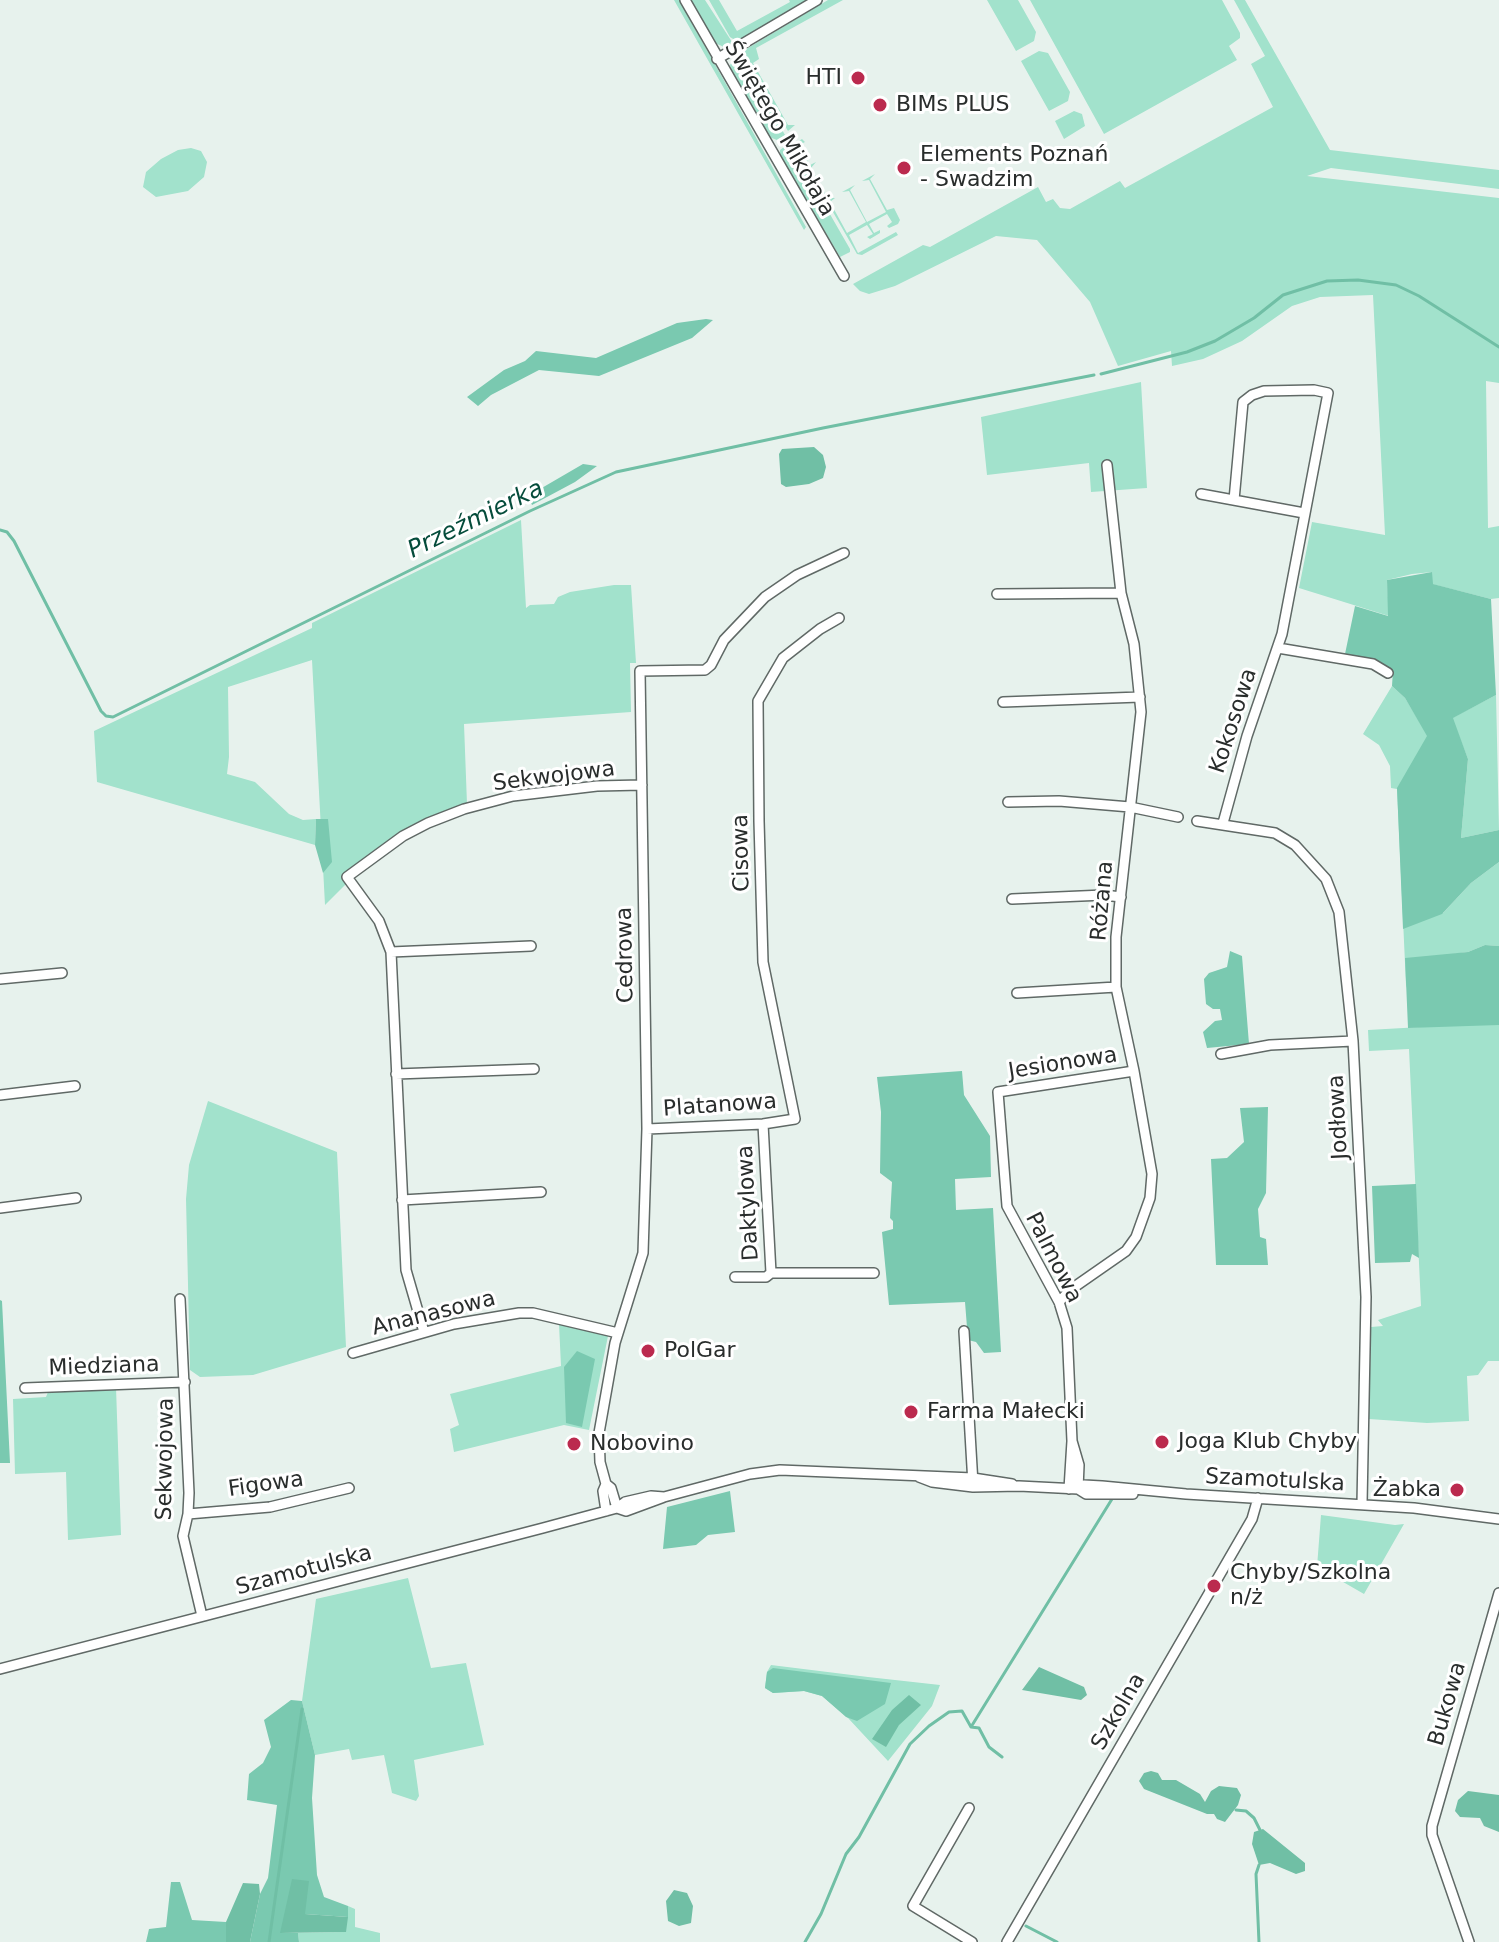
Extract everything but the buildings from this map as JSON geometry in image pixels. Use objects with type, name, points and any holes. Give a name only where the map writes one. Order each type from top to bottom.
[{"type":"street","name":"Świętego Mikołaja","points":[[685,0],[844,276]]},
{"type":"street","points":[[717,59],[817,0]]},
{"type":"street","points":[[1234,500],[1243,402],[1264,391],[1314,390],[1328,393],[1278,648]]},
{"type":"street","name":"Różana","points":[[1059,1302],[1070,1290],[1126,1251],[1136,1237],[1150,1198],[1152,1174],[1116,987],[1116,937],[1141,712],[1134,644],[1121,593],[1107,465]]},
{"type":"street","points":[[1201,494],[1304,513]]},
{"type":"street","name":"Cedrowa","points":[[606,1511],[599,1431],[618,1333],[643,1253],[647,1129],[640,671],[705,670],[724,640],[765,597],[797,575],[844,553]]},
{"type":"street","points":[[997,594],[1121,593]]},
{"type":"street","name":"Cisowa","points":[[795,1119],[763,962],[758,701],[783,658],[839,618]]},
{"type":"street","name":"Kokosowa","points":[[1223,823],[1247,736],[1278,648],[1373,664],[1388,673]]},
{"type":"street","points":[[1003,702],[1140,697]]},
{"type":"street","name":"Sekwojowa","points":[[391,952],[379,921],[347,877],[403,836],[464,809],[513,796],[597,786],[642,785]]},
{"type":"street","points":[[1008,802],[1059,801],[1130,807],[1178,817]]},
{"type":"street","name":"Jodłowa","points":[[1197,821],[1275,833],[1295,845],[1326,879],[1339,912],[1353,1041],[1366,1297],[1362,1504]]},
{"type":"street","points":[[1012,899],[1121,897]]},
{"type":"street","points":[[424,1332],[406,1270],[391,952],[531,946]]},
{"type":"street","points":[[0,979],[62,973]]},
{"type":"street","points":[[1017,993],[1116,987]]},
{"type":"street","points":[[1221,1054],[1270,1045],[1353,1041]]},
{"type":"street","points":[[396,1074],[534,1069]]},
{"type":"street","name":"Jesionowa","points":[[998,1092],[1134,1071]]},
{"type":"street","points":[[0,1095],[75,1086]]},
{"type":"street","name":"Palmowa","points":[[998,1092],[1007,1206],[1059,1302],[1067,1328],[1072,1441],[1080,1469],[1073,1489]]},
{"type":"street","name":"Platanowa","points":[[647,1129],[763,1124],[795,1119]]},
{"type":"street","name":"Daktylowa","points":[[763,1124],[771,1273],[874,1273]]},
{"type":"street","points":[[402,1200],[541,1192]]},
{"type":"street","points":[[0,1208],[76,1198]]},
{"type":"street","points":[[735,1277],[766,1277],[771,1273]]},
{"type":"street","name":"Sekwojowa","points":[[180,1299],[188,1514],[183,1536],[202,1616]]},
{"type":"street","name":"Ananasowa","points":[[353,1353],[460,1322],[525,1312],[618,1333]]},
{"type":"street","points":[[964,1331],[973,1483]]},
{"type":"street","name":"Miedziana","points":[[25,1388],[185,1382]]},
{"type":"street","name":"Szamotulska","points":[[0,1669],[606,1511],[625,1502],[664,1497],[750,1474],[780,1470],[973,1483],[997,1480],[1019,1486],[1073,1489],[1101,1495],[1145,1491],[1362,1504],[1444,1510],[1499,1519]]},
{"type":"street","name":"Cedrowa","points":[[606,1484],[611,1488],[617,1508]]},
{"type":"street","name":"Figowa","points":[[188,1514],[270,1507],[349,1488]]},
{"type":"street","name":"Szkolna","points":[[1007,1942],[1252,1519],[1258,1498]]},
{"type":"street","name":"Bukowa","points":[[1469,1942],[1432,1835],[1432,1826],[1499,1593]]},
{"type":"street","points":[[969,1808],[913,1906],[972,1942]]},
{"type":"shaded area","points":[[674,0],[679,0],[806,227],[804,230]]},
{"type":"shaded area","points":[[690,0],[705,0],[734,45],[724,47],[715,43]]},
{"type":"shaded area","points":[[709,0],[719,0],[737,31],[789,0],[808,0],[738,42],[730,37]]},
{"type":"shaded area","points":[[828,0],[843,0],[756,48],[759,59],[753,63],[788,125],[795,125],[788,131],[742,55],[743,51]]},
{"type":"shaded area","points":[[987,0],[1018,0],[1036,32],[1034,41],[1016,51]]},
{"type":"shaded area","points":[[1030,0],[1222,0],[1240,33],[1240,38],[1229,46],[1237,60],[1104,134]]},
{"type":"shaded area","points":[[1234,0],[1245,0],[1330,150],[1499,170],[1499,189],[1331,168],[1307,176],[1499,198],[1499,383],[1486,381],[1488,528],[1499,526],[1499,598],[1491,599],[1432,584],[1432,572],[1412,574],[1387,580],[1389,616],[1299,588],[1312,522],[1385,535],[1373,295],[1320,297],[1292,306],[1242,341],[1203,359],[1172,366],[1171,351],[1118,366],[1090,302],[1037,240],[996,236],[895,286],[869,294],[853,284],[923,245],[930,247],[1038,187],[1046,202],[1053,199],[1060,208],[1070,209],[1120,181],[1125,188],[1273,107],[1251,64],[1265,56]]},
{"type":"shaded area","points":[[1039,51],[1048,53],[1070,92],[1068,101],[1049,111],[1021,61]]},
{"type":"shaded area","points":[[738,53],[785,135],[777,140],[769,137],[731,73],[730,65]]},
{"type":"shaded area","points":[[1074,111],[1082,114],[1085,126],[1064,139],[1055,121]]},
{"type":"shaded area","points":[[802,139],[805,142],[799,145],[810,165],[816,162],[811,168],[828,198],[835,198],[830,202],[847,233],[866,222],[849,191],[842,192],[855,185],[850,190],[867,222],[886,212],[869,180],[862,181],[875,174],[870,179],[887,210],[894,208],[900,220],[889,228],[887,226],[892,222],[887,214],[869,224],[874,233],[880,230],[870,239],[867,237],[873,234],[867,225],[849,235],[858,253],[896,232],[898,235],[862,255],[857,254],[794,144]]},
{"type":"shaded area","points":[[789,143],[850,252],[840,257],[780,156],[780,150]]},
{"type":"shaded area","points":[[191,148],[201,151],[207,162],[204,177],[188,191],[156,197],[143,187],[146,172],[161,159],[178,150]]},
{"type":"shaded area","points":[[713,320],[692,338],[599,376],[539,370],[491,395],[478,406],[467,397],[536,351],[596,358],[677,323]]},
{"type":"shaded area","points":[[1141,382],[1147,488],[1091,492],[1089,463],[987,475],[981,417]]},
{"type":"shaded area","points":[[814,447],[823,455],[826,467],[823,478],[809,484],[786,487],[781,484],[779,454],[782,449]]},
{"type":"shaded area","points":[[583,464],[597,466],[575,482],[532,505],[528,496]]},
{"type":"shaded area","points":[[521,520],[526,608],[530,605],[554,604],[558,597],[570,592],[631,585],[636,663],[630,663],[631,712],[464,724],[467,804],[426,819],[373,852],[344,876],[346,884],[325,905],[312,660],[228,687],[227,774],[255,782],[289,814],[303,820],[316,819],[315,845],[97,782],[94,731],[312,628],[312,623]]},
{"type":"shaded area","points":[[1432,572],[1433,584],[1491,599],[1496,695],[1453,718],[1468,759],[1461,838],[1499,830],[1499,862],[1471,883],[1442,914],[1403,929],[1397,788],[1427,736],[1405,698],[1392,686],[1393,670],[1374,660],[1345,654],[1355,606],[1388,616],[1387,580]]},
{"type":"shaded area","points":[[1392,686],[1405,698],[1428,736],[1443,913],[1471,883],[1499,862],[1499,946],[1485,945],[1468,952],[1446,955],[1499,1024],[1499,1361],[1488,1361],[1478,1375],[1467,1376],[1469,1421],[1427,1423],[1369,1419],[1371,1327],[1383,1326],[1378,1320],[1421,1306],[1409,1049],[1369,1051],[1368,1030],[1421,1027],[1406,985],[1397,789],[1391,788],[1390,766],[1379,745],[1363,734]]},
{"type":"shaded area","points":[[1496,695],[1499,830],[1461,838],[1468,759],[1452,718]]},
{"type":"shaded area","points":[[316,819],[328,819],[332,862],[323,873],[315,845]]},
{"type":"shaded area","points":[[1485,945],[1499,946],[1499,1025],[1408,1028],[1405,958],[1468,952]]},
{"type":"shaded area","points":[[1230,951],[1242,956],[1249,1044],[1207,1048],[1203,1032],[1215,1021],[1222,1020],[1220,1009],[1206,1004],[1204,979],[1209,973],[1227,967]]},
{"type":"shaded area","points":[[962,1071],[964,1095],[990,1136],[991,1177],[955,1179],[956,1210],[993,1208],[1001,1352],[984,1353],[976,1342],[968,1340],[965,1302],[889,1305],[882,1232],[893,1229],[890,1218],[892,1182],[880,1173],[881,1112],[877,1077]]},
{"type":"shaded area","points":[[208,1101],[337,1152],[346,1347],[253,1375],[200,1377],[190,1370],[186,1199],[189,1165]]},
{"type":"shaded area","points":[[1268,1107],[1266,1193],[1258,1209],[1260,1237],[1266,1239],[1268,1265],[1216,1265],[1211,1159],[1227,1158],[1244,1142],[1240,1108]]},
{"type":"shaded area","points":[[1416,1184],[1419,1258],[1412,1254],[1410,1262],[1375,1263],[1372,1186]]},
{"type":"shaded area","points":[[2,1301],[10,1463],[0,1463]]},
{"type":"shaded area","points":[[559,1324],[608,1336],[589,1430],[564,1425],[454,1452],[450,1429],[459,1425],[450,1394],[561,1366]]},
{"type":"shaded area","points":[[577,1351],[595,1359],[582,1427],[566,1423],[564,1367]]},
{"type":"shaded area","points":[[116,1387],[121,1535],[68,1540],[66,1472],[15,1474],[13,1399],[46,1397],[48,1392]]},
{"type":"shaded area","points":[[730,1491],[735,1532],[708,1535],[696,1545],[663,1549],[667,1507]]},
{"type":"shaded area","points":[[1321,1515],[1404,1524],[1364,1594],[1317,1567]]},
{"type":"shaded area","points":[[408,1578],[431,1668],[466,1663],[484,1745],[414,1760],[419,1796],[416,1801],[392,1793],[384,1755],[352,1760],[349,1749],[315,1755],[302,1701],[316,1599]]},
{"type":"shaded area","points":[[771,1665],[940,1685],[932,1706],[888,1761],[848,1718],[822,1696],[804,1691],[773,1693],[765,1688]]},
{"type":"shaded area","points":[[1039,1667],[1084,1687],[1087,1695],[1081,1700],[1022,1690]]},
{"type":"shaded area","points":[[773,1668],[891,1683],[885,1704],[857,1721],[846,1717],[822,1696],[804,1691],[773,1693],[765,1688],[767,1672]]},
{"type":"shaded area","points":[[909,1695],[921,1705],[899,1725],[886,1747],[872,1739],[892,1710]]},
{"type":"shaded area","points":[[291,1700],[302,1701],[315,1755],[312,1798],[317,1875],[324,1897],[348,1906],[348,1917],[305,1914],[281,1933],[298,1933],[299,1942],[250,1942],[260,1894],[268,1878],[277,1805],[247,1800],[249,1774],[263,1763],[271,1747],[264,1720]]},
{"type":"shaded area","points":[[1144,1773],[1158,1773],[1162,1780],[1176,1780],[1200,1794],[1205,1802],[1211,1791],[1219,1786],[1237,1788],[1241,1795],[1238,1805],[1225,1822],[1217,1819],[1214,1814],[1144,1789],[1139,1781]]},
{"type":"shaded area","points":[[1468,1791],[1499,1795],[1499,1832],[1484,1826],[1480,1818],[1460,1817],[1455,1811],[1458,1800]]},
{"type":"shaded area","points":[[1263,1829],[1305,1863],[1305,1871],[1296,1874],[1270,1863],[1259,1865],[1252,1844],[1254,1832]]},
{"type":"shaded area","points":[[292,1879],[309,1881],[305,1914],[348,1917],[346,1932],[280,1933]]},
{"type":"shaded area","points":[[171,1882],[180,1882],[192,1920],[226,1922],[226,1942],[146,1942],[149,1929],[166,1927]]},
{"type":"shaded area","points":[[243,1883],[259,1884],[260,1894],[250,1942],[226,1942],[226,1922]]},
{"type":"shaded area","points":[[674,1890],[687,1893],[693,1906],[691,1923],[679,1926],[668,1921],[666,1901]]},
{"type":"shaded area","points":[[348,1906],[355,1909],[355,1927],[380,1933],[380,1942],[299,1942],[298,1933],[345,1932]]},
{"type":"waterway","name":"Przeźmierka","points":[[1101,374],[1187,352],[1215,341],[1254,318],[1283,295],[1327,281],[1358,280],[1396,285],[1419,296],[1499,347]]},
{"type":"waterway","name":"Przeźmierka","points":[[0,530],[7,532],[14,541],[101,711],[113,717],[530,511],[616,472],[1094,375]]},
{"type":"waterway","points":[[971,1727],[1112,1499]]},
{"type":"waterway","points":[[269,1942],[302,1709]]},
{"type":"waterway","points":[[805,1942],[821,1914],[846,1854],[859,1837],[910,1744],[929,1726],[949,1712],[962,1711],[971,1727],[979,1728],[989,1747],[1002,1757]]},
{"type":"waterway","points":[[1236,1810],[1246,1811],[1260,1830]]},
{"type":"waterway","points":[[1259,1865],[1256,1874],[1259,1942]]},
{"type":"waterway","points":[[1026,1926],[1057,1942]]},
{"type":"place","name":"HTI","points":[[858,78]]},
{"type":"place","name":"BIMs PLUS","points":[[880,105]]},
{"type":"place","name":"Elements Poznań - Swadzim","points":[[904,168]]},
{"type":"place","name":"PolGar","points":[[648,1351]]},
{"type":"place","name":"Farma Małecki","points":[[911,1412]]},
{"type":"place","name":"Joga Klub Chyby","points":[[1162,1442]]},
{"type":"place","name":"Nobovino","points":[[574,1444]]},
{"type":"place","name":"Żabka","points":[[1457,1490]]},
{"type":"place","name":"Chyby/Szkolna n/ż","points":[[1214,1586]]}]
